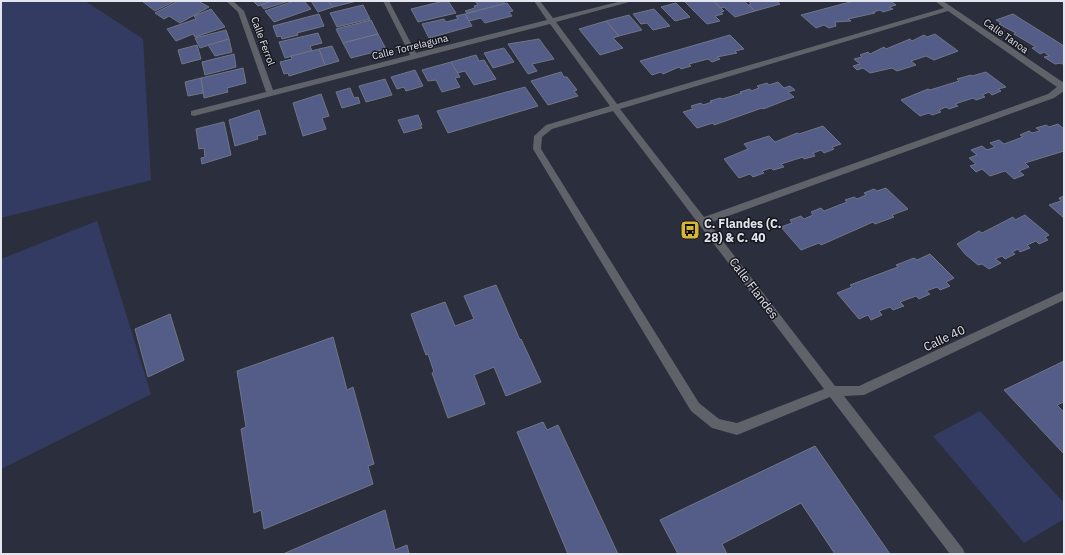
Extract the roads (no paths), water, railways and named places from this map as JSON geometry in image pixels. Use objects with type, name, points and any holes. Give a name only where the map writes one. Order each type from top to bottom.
[{"type":"street","name":"Calle Ferrol","points":[[229,1],[241,11],[270,93]]},
{"type":"street","points":[[386,1],[414,56]]},
{"type":"street","name":"Calle Flandes","points":[[537,1],[615,108],[704,221],[832,391],[958,554]]},
{"type":"street","name":"Calle Torrelaguna","points":[[194,113],[630,1]]},
{"type":"street","name":"Calle Tanoa","points":[[938,1],[1063,87]]},
{"type":"street","points":[[832,391],[737,429],[716,424],[696,407],[537,149],[538,136],[549,127],[949,9]]},
{"type":"street","points":[[704,221],[1051,96],[1063,87]]},
{"type":"street","name":"Calle 40","points":[[832,391],[860,391],[1064,295]]},
{"type":"place","name":"C. Flandes (C. 28) & C. 40","points":[[690,230]]}]
